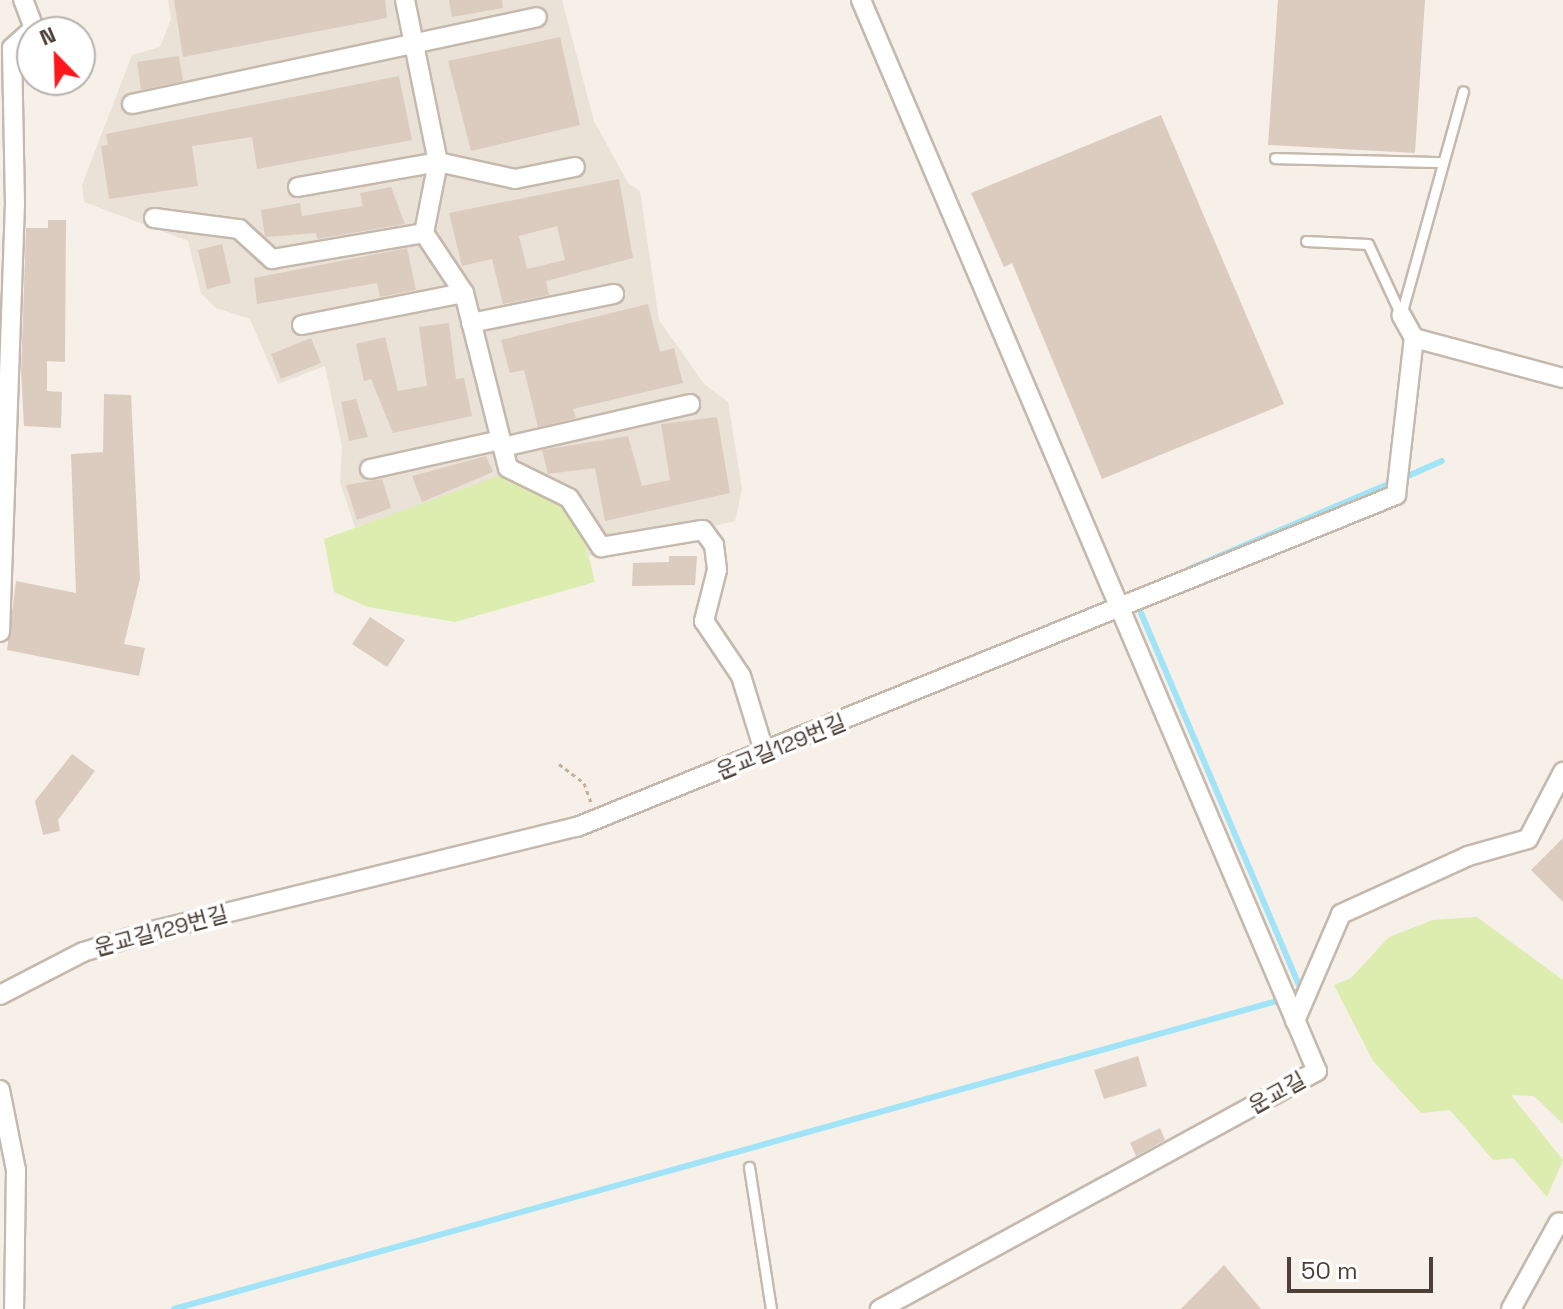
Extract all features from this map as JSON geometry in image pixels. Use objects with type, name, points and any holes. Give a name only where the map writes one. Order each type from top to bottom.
[{"type":"street","points":[[0,632],[14,235],[12,48],[34,28],[23,0]]},
{"type":"street","points":[[405,0],[438,162],[424,233],[464,293],[502,444],[516,477],[569,498],[601,547],[703,530],[714,545],[717,570],[704,621],[741,676],[765,754]]},
{"type":"street","name":"운교길","points":[[861,0],[1123,607],[1317,1071],[880,1309]]},
{"type":"street","points":[[132,104],[537,17]]},
{"type":"street","points":[[298,187],[438,162],[515,179],[575,167]]},
{"type":"street","points":[[154,218],[239,229],[272,259],[424,233]]},
{"type":"street","points":[[302,325],[464,293]]},
{"type":"street","points":[[471,323],[614,294]]},
{"type":"street","points":[[1401,315],[1414,338],[1563,378]]},
{"type":"street","name":"운교길129번길","points":[[0,995],[83,952],[152,931],[597,819],[765,754],[1396,495],[1414,338]]},
{"type":"street","points":[[370,469],[690,404]]},
{"type":"street","points":[[1295,1021],[1341,914],[1468,856],[1528,839],[1563,772]]},
{"type":"street","points":[[0,1090],[16,1170],[14,1309]]},
{"type":"street","points":[[1511,1309],[1559,1222]]},
{"type":"lane","points":[[1401,315],[1463,91]]},
{"type":"lane","points":[[1275,158],[1441,162]]},
{"type":"lane","points":[[1306,241],[1368,244],[1401,315]]},
{"type":"lane","points":[[749,1167],[771,1309]]},
{"type":"path","points":[[559,764],[584,783],[597,819]]},
{"type":"shaded area","points":[[168,0],[562,0],[594,121],[628,183],[640,191],[659,320],[704,384],[728,402],[742,489],[735,521],[589,556],[582,530],[422,509],[355,527],[340,483],[342,446],[325,366],[278,384],[250,319],[216,308],[201,293],[188,241],[84,202],[82,185],[132,55],[160,47],[171,19]]},
{"type":"green space","points":[[501,475],[557,502],[582,530],[595,582],[455,622],[368,607],[334,592],[324,539]]},
{"type":"green space","points":[[1477,917],[1563,980],[1563,1124],[1534,1096],[1511,1095],[1563,1160],[1547,1197],[1513,1158],[1493,1160],[1450,1110],[1421,1113],[1373,1061],[1334,985],[1351,978],[1389,937],[1433,920]]},
{"type":"building","points":[[174,0],[385,0],[387,18],[183,57]]},
{"type":"building","points":[[449,0],[502,0],[503,8],[452,17]]},
{"type":"building","points":[[1278,0],[1425,0],[1415,153],[1268,145]]},
{"type":"building","points":[[560,37],[580,125],[471,151],[448,61]]},
{"type":"building","points":[[179,56],[183,81],[141,90],[137,62]]},
{"type":"building","points":[[399,76],[412,140],[257,169],[252,137],[192,146],[198,186],[109,199],[101,146],[108,145],[106,134]]},
{"type":"building","points":[[1161,115],[1284,404],[1102,479],[1012,263],[1004,267],[971,193]]},
{"type":"building","points":[[619,179],[633,258],[546,281],[549,295],[503,304],[492,259],[462,266],[449,213]],"holes":[[[557,226],[565,260],[527,269],[519,236]]]},
{"type":"building","points":[[391,187],[405,224],[317,239],[316,233],[265,237],[261,210],[300,203],[302,216],[363,206],[360,193]]},
{"type":"building","points":[[48,220],[66,220],[65,362],[47,361],[47,391],[62,392],[61,428],[24,426],[21,371],[26,228],[48,228]]},
{"type":"building","points":[[222,244],[231,283],[207,289],[198,250]]},
{"type":"building","points":[[407,248],[416,290],[380,297],[377,283],[257,304],[254,278]]},
{"type":"building","points":[[648,304],[660,352],[674,348],[683,383],[573,409],[576,418],[538,427],[524,370],[510,373],[501,340]]},
{"type":"building","points":[[449,323],[456,379],[464,378],[472,416],[393,433],[371,379],[364,381],[356,344],[385,337],[398,391],[427,386],[419,327]]},
{"type":"building","points":[[311,338],[321,363],[281,379],[271,354]]},
{"type":"building","points":[[104,394],[131,395],[140,579],[124,644],[145,648],[139,676],[7,650],[16,581],[76,593],[71,454],[103,452]]},
{"type":"building","points":[[356,399],[368,437],[349,441],[341,402]]},
{"type":"building","points":[[717,417],[730,493],[605,521],[595,468],[548,474],[542,450],[628,436],[642,486],[670,480],[661,424]]},
{"type":"building","points":[[486,456],[493,472],[422,502],[412,476]]},
{"type":"building","points":[[382,479],[391,508],[357,520],[346,485]]},
{"type":"building","points":[[669,556],[697,556],[695,585],[632,586],[633,563],[669,562]]},
{"type":"building","points":[[370,617],[405,640],[387,667],[352,644]]},
{"type":"building","points":[[72,754],[95,771],[58,820],[60,831],[43,835],[35,801]]},
{"type":"building","points":[[1563,838],[1563,902],[1531,870]]},
{"type":"building","points":[[1138,1056],[1147,1086],[1104,1099],[1094,1070]]},
{"type":"building","points":[[1160,1128],[1165,1140],[1136,1156],[1130,1143]]},
{"type":"building","points":[[1224,1265],[1261,1309],[1181,1309]]},
{"type":"waterway","points":[[1408,476],[1442,461]]},
{"type":"waterway","points":[[1189,569],[1388,484]]},
{"type":"waterway","points":[[1141,613],[1301,990],[1294,993]]},
{"type":"waterway","points":[[174,1309],[1277,1001]]}]
